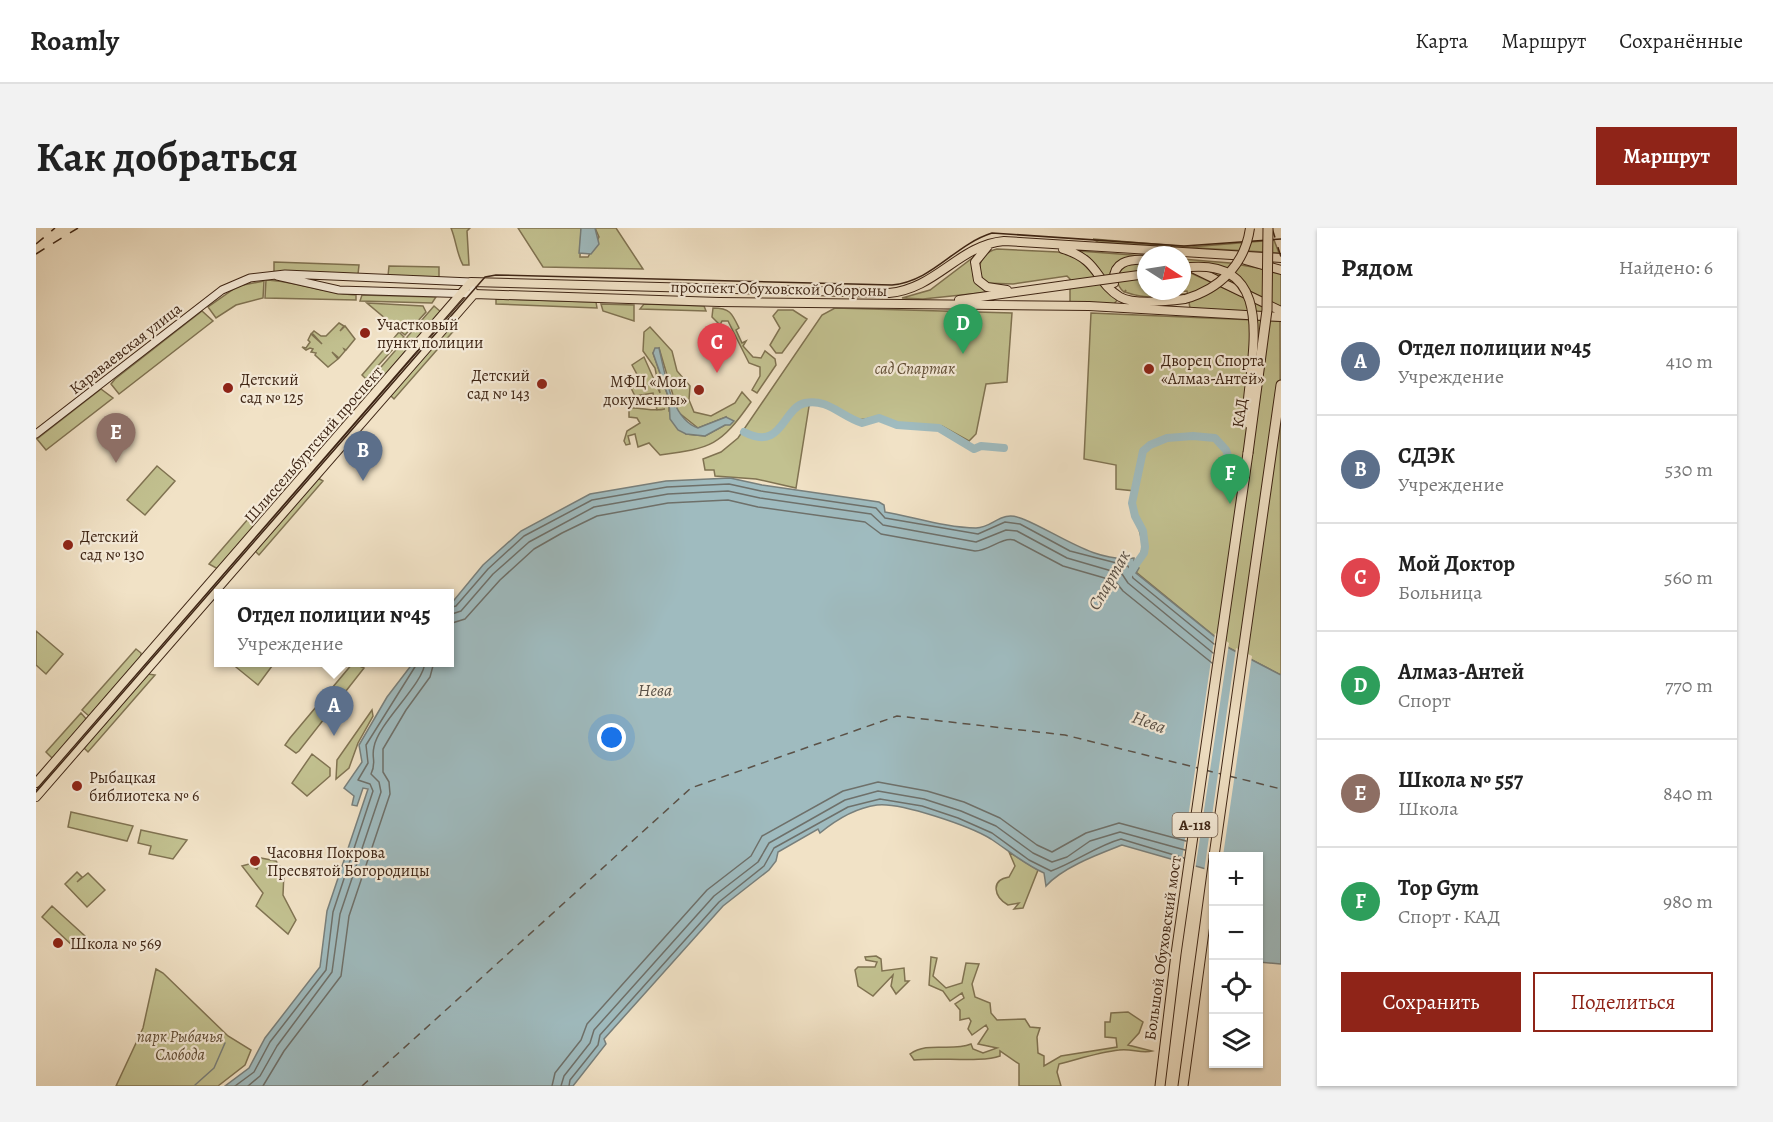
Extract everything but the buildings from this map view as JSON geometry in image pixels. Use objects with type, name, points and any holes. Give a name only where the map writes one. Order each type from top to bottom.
[{"type":"highway","name":"КАД","points":[[1232,565],[1268,310],[1268,228]]},
{"type":"highway","name":"А-118","points":[[1215,852],[1281,385]]},
{"type":"highway","name":"Большой Обуховский мост","points":[[1160,1086],[1176,954],[1232,565]]},
{"type":"highway","name":"А-118","points":[[1183,1086],[1209,894]]},
{"type":"main road","points":[[1191,296],[1208,290],[1228,275],[1241,256],[1250,228]]},
{"type":"main road","points":[[1034,290],[1001,291],[987,287],[978,280],[975,268],[977,256],[989,245],[1004,241],[1231,257],[1281,258]]},
{"type":"main road","name":"проспект Обуховской Обороны","points":[[471,282],[889,293],[909,290],[932,279],[985,244],[1004,241]]},
{"type":"main road","points":[[1049,245],[1083,257],[1118,295],[1126,300],[1137,300]]},
{"type":"main road","points":[[1231,257],[1281,270]]},
{"type":"main road","points":[[1137,260],[1126,261],[1118,266],[1113,280],[1117,290],[1137,300]]},
{"type":"main road","points":[[1191,266],[1206,266],[1222,270],[1239,281],[1252,300],[1254,324],[1247,409],[1248,453]]},
{"type":"main road","points":[[1191,270],[1281,311]]},
{"type":"main road","points":[[918,303],[1137,275]]},
{"type":"main road","name":"Шлиссельбургский проспект","points":[[36,783],[471,282]]},
{"type":"main road","points":[[588,285],[588,298]]},
{"type":"main road","points":[[719,290],[719,302]]},
{"type":"main road","name":"проспект Обуховской Обороны","points":[[474,294],[719,302],[1089,306],[1281,317]]},
{"type":"main road","name":"Шлиссельбургский проспект","points":[[217,589],[474,294]]},
{"type":"main road","points":[[1275,426],[1281,411]]},
{"type":"main road","name":"Шлиссельбургский проспект","points":[[36,797],[214,593]]},
{"type":"street","name":"проспект Обуховской Обороны","points":[[232,284],[256,277],[285,274],[471,282]]},
{"type":"street","name":"проспект Обуховской Обороны","points":[[277,276],[339,290],[474,294]]},
{"type":"street","points":[[471,282],[474,294]]},
{"type":"street","name":"Караваевская улица","points":[[36,434],[232,284]]},
{"type":"green space","points":[[451,228],[470,228],[467,231],[469,265],[463,265],[461,261]]},
{"type":"green space","points":[[518,228],[581,228],[580,257],[588,257],[599,237],[595,228],[616,228],[643,269],[543,267]]},
{"type":"green space","points":[[1093,239],[1179,246],[1164,246],[1098,242]]},
{"type":"green space","points":[[1274,240],[1279,253],[1191,248],[1191,247]]},
{"type":"green space","points":[[997,249],[1058,252],[1078,256],[1118,299],[1114,304],[1070,302],[1070,279],[1067,276],[1013,284],[985,283],[980,272],[981,262],[987,254]]},
{"type":"green space","points":[[1079,251],[1137,255],[1117,263],[1109,282],[1091,260]]},
{"type":"green space","points":[[975,256],[974,278],[979,286],[990,292],[923,299],[902,298],[930,290]]},
{"type":"green space","points":[[1191,260],[1230,263],[1281,272],[1281,307],[1191,265]]},
{"type":"green space","points":[[274,262],[359,265],[358,274],[274,272]]},
{"type":"green space","points":[[1137,263],[1137,295],[1125,292],[1126,290],[1124,292],[1119,286],[1117,279],[1125,266]]},
{"type":"green space","points":[[389,266],[439,267],[439,277],[388,276]]},
{"type":"green space","points":[[1191,273],[1281,314],[1190,308]]},
{"type":"green space","points":[[266,280],[356,295],[356,300],[265,298]]},
{"type":"green space","points":[[264,281],[263,298],[236,305],[216,318],[208,307],[238,286]]},
{"type":"green space","points":[[362,295],[436,297],[432,303],[360,301]]},
{"type":"green space","points":[[496,299],[596,302],[597,308],[496,304]]},
{"type":"green space","points":[[367,303],[423,306],[426,312],[405,335]]},
{"type":"green space","points":[[601,304],[634,305],[634,321],[603,311]]},
{"type":"green space","points":[[644,304],[704,306],[706,311],[640,309]]},
{"type":"green space","points":[[434,306],[441,312],[367,397],[368,382]]},
{"type":"green space","points":[[713,308],[727,310],[732,315],[739,328],[736,330],[742,343],[746,341],[743,346],[753,357],[761,358],[765,351],[775,359],[776,365],[757,393],[752,390],[760,376],[760,367],[749,363],[728,321],[722,321],[720,325],[712,317]]},
{"type":"green space","name":"сад Спартак","points":[[835,308],[1012,313],[1007,382],[986,384],[976,434],[969,441],[942,426],[898,423],[878,417],[858,420],[826,402],[810,400],[796,488],[756,479],[715,476],[714,470],[705,470],[703,459],[721,452],[738,438],[822,315]]},
{"type":"green space","points":[[778,310],[793,310],[807,319],[782,353],[776,353],[770,345],[780,328],[773,316]]},
{"type":"green space","points":[[202,311],[213,321],[119,394],[111,384],[115,379]]},
{"type":"green space","points":[[1091,313],[1280,321],[1281,675],[1229,648],[1136,572],[1143,545],[1133,506],[1135,491],[1116,489],[1116,465],[1084,459]]},
{"type":"green space","points":[[339,323],[344,326],[340,331],[345,326],[355,339],[346,350],[344,349],[345,351],[339,358],[332,352],[338,359],[328,367],[315,355],[316,353],[311,352],[313,349],[306,350],[302,347],[306,348],[311,334],[322,344],[312,333],[314,331],[321,336],[326,336]]},
{"type":"green space","points":[[453,323],[457,327],[394,399],[390,395]]},
{"type":"green space","points":[[650,327],[672,351],[677,371],[690,386],[689,400],[694,412],[711,416],[735,403],[742,392],[751,402],[722,436],[703,447],[660,455],[649,443],[638,447],[635,434],[628,436],[630,444],[626,445],[624,441],[627,431],[640,423],[637,418],[629,417],[629,408],[657,410],[653,393],[635,396],[630,386],[640,380],[632,365],[644,357],[660,393],[655,368],[643,351],[644,332]],"holes":[[[659,348],[678,412],[698,428],[726,417],[725,425],[705,436],[686,434],[669,411],[669,399],[653,353]]]},
{"type":"green space","points":[[399,332],[404,337],[366,379],[362,375]]},
{"type":"green space","points":[[101,389],[113,398],[46,450],[37,439]]},
{"type":"green space","points":[[157,466],[175,481],[145,515],[127,500]]},
{"type":"green space","points":[[318,478],[323,481],[259,555],[255,551]]},
{"type":"green space","points":[[255,511],[263,517],[218,569],[209,564]]},
{"type":"green space","points":[[36,631],[63,654],[46,674],[36,665]]},
{"type":"green space","points":[[136,649],[141,653],[141,657],[89,716],[82,710]]},
{"type":"green space","points":[[236,667],[271,667],[258,685]]},
{"type":"green space","points":[[350,667],[364,668],[296,753],[285,745]]},
{"type":"green space","points":[[148,674],[155,675],[88,752],[84,748]]},
{"type":"green space","points":[[372,710],[373,716],[358,743],[349,768],[336,779],[337,760]]},
{"type":"green space","points":[[81,713],[87,720],[53,759],[46,752]]},
{"type":"green space","points":[[312,754],[330,768],[330,776],[307,796],[292,783]]},
{"type":"green space","points":[[71,812],[133,826],[127,841],[68,827]]},
{"type":"green space","points":[[141,830],[187,840],[173,859],[149,854],[151,846],[138,843]]},
{"type":"green space","points":[[1009,852],[1038,870],[1023,908],[1014,909],[1019,903],[1008,905],[1003,902],[996,889],[999,882],[1009,877],[1015,866]]},
{"type":"green space","points":[[261,858],[276,861],[284,872],[283,895],[296,920],[288,934],[256,906],[263,893],[242,866],[249,864],[257,869]]},
{"type":"green space","points":[[77,872],[82,877],[77,882],[88,873],[105,890],[87,907],[65,884]]},
{"type":"green space","points":[[52,906],[85,936],[74,947],[42,917]]},
{"type":"green space","points":[[876,956],[881,959],[882,971],[904,968],[905,981],[909,981],[896,994],[891,986],[893,975],[873,996],[858,986],[855,970],[858,967],[875,967],[877,962],[866,960],[865,957]]},
{"type":"green space","points":[[931,957],[937,958],[933,976],[946,988],[962,983],[966,963],[979,964],[972,984],[975,997],[990,1003],[991,1013],[997,1020],[1025,1019],[1030,1027],[1040,1028],[1037,1037],[1038,1053],[1044,1056],[1044,1066],[1061,1056],[1117,1047],[1116,1038],[1105,1037],[1105,1022],[1110,1022],[1111,1013],[1128,1012],[1143,1022],[1139,1033],[1128,1045],[1152,1051],[1112,1051],[1059,1064],[1057,1072],[1061,1086],[1019,1086],[1019,1064],[1000,1051],[1000,1056],[992,1058],[914,1060],[910,1054],[924,1048],[971,1044],[973,1049],[983,1053],[997,1048],[978,1044],[988,1029],[986,1025],[972,1035],[968,1029],[971,1021],[969,1018],[960,1020],[960,1010],[955,1004],[964,998],[962,993],[950,1001],[943,991],[929,985]]},
{"type":"green space","name":"парк Рыбачья Слобода","points":[[156,969],[163,973],[228,1036],[251,1050],[245,1065],[218,1086],[116,1086],[143,1028]]},
{"type":"water","points":[[581,228],[595,228],[599,244],[591,254],[579,253]]},
{"type":"water","points":[[655,348],[659,348],[675,405],[689,423],[698,428],[726,417],[734,421],[705,436],[686,434],[678,430],[670,419],[669,399],[653,353]]},
{"type":"water","name":"Нева","points":[[730,478],[762,485],[879,502],[884,505],[885,512],[954,526],[976,528],[1003,517],[1015,517],[1091,552],[1119,558],[1134,558],[1134,565],[1139,568],[1136,573],[1229,648],[1281,675],[1281,964],[1263,962],[1263,852],[1209,852],[1209,870],[1122,845],[1071,867],[1046,886],[1044,873],[981,834],[918,811],[877,805],[847,815],[820,833],[818,829],[778,852],[776,861],[769,870],[723,906],[604,1039],[606,1044],[573,1086],[225,1086],[249,1068],[265,1038],[320,967],[327,911],[368,789],[363,788],[357,806],[352,805],[354,796],[344,788],[362,762],[359,745],[387,697],[410,667],[454,667],[454,600],[483,565],[521,531],[590,494],[666,481]]},
{"type":"pier","points":[[1215,633],[1229,643],[1195,871],[1181,866]]},
{"type":"pier","points":[[1236,648],[1252,656],[1224,852],[1209,852],[1209,873],[1204,872]]},
{"type":"waterway","points":[[744,432],[757,437],[767,437],[774,433],[797,407],[813,402],[820,403],[862,423],[879,418],[897,425],[939,428],[974,449],[981,446],[1004,448]]},
{"type":"waterway","name":"Спартак","points":[[1129,574],[1144,553],[1145,547],[1143,531],[1135,516],[1132,503],[1143,451],[1150,445],[1167,438],[1193,436],[1215,438],[1226,450],[1240,490]]},
{"type":"waterway","points":[[195,1085],[214,1068],[225,1043]]},
{"type":"ferry route","points":[[362,1086],[691,788],[897,716],[1065,735],[1198,768]]},
{"type":"ferry route","points":[[1205,770],[1221,774]]},
{"type":"ferry route","points":[[1229,776],[1281,789]]},
{"type":"tram line","points":[[36,792],[485,277],[496,275],[892,285],[920,277],[966,246],[992,233],[1184,246],[1281,239]]},
{"type":"railway","points":[[36,244],[55,228]]},
{"type":"railway","points":[[36,254],[78,228]]},
{"type":"railway","points":[[1272,228],[1281,257]]},
{"type":"place","name":"Участковый пункт полиции","points":[[365,333]]},
{"type":"place","name":"Алмаз-Антей","points":[[963,354]]},
{"type":"place","name":"Дворец Спорта «Алмаз-Антей»","points":[[1149,369]]},
{"type":"place","name":"Мой Доктор","points":[[717,373]]},
{"type":"place","name":"Детский сад № 143","points":[[542,384]]},
{"type":"place","name":"Детский сад № 125","points":[[228,388]]},
{"type":"place","name":"МФЦ «Мои документы»","points":[[699,390]]},
{"type":"place","name":"Школа № 557","points":[[116,463]]},
{"type":"place","name":"СДЭК","points":[[363,481]]},
{"type":"place","name":"Top Gym","points":[[1230,504]]},
{"type":"place","name":"Детский сад № 130","points":[[68,545]]},
{"type":"place","name":"Отдел полиции №45","points":[[334,736]]},
{"type":"place","name":"Рыбацкая библиотека № 6","points":[[77,786]]},
{"type":"place","name":"Часовня Покрова Пресвятой Богородицы","points":[[255,861]]},
{"type":"place","name":"Школа № 569","points":[[58,943]]}]
